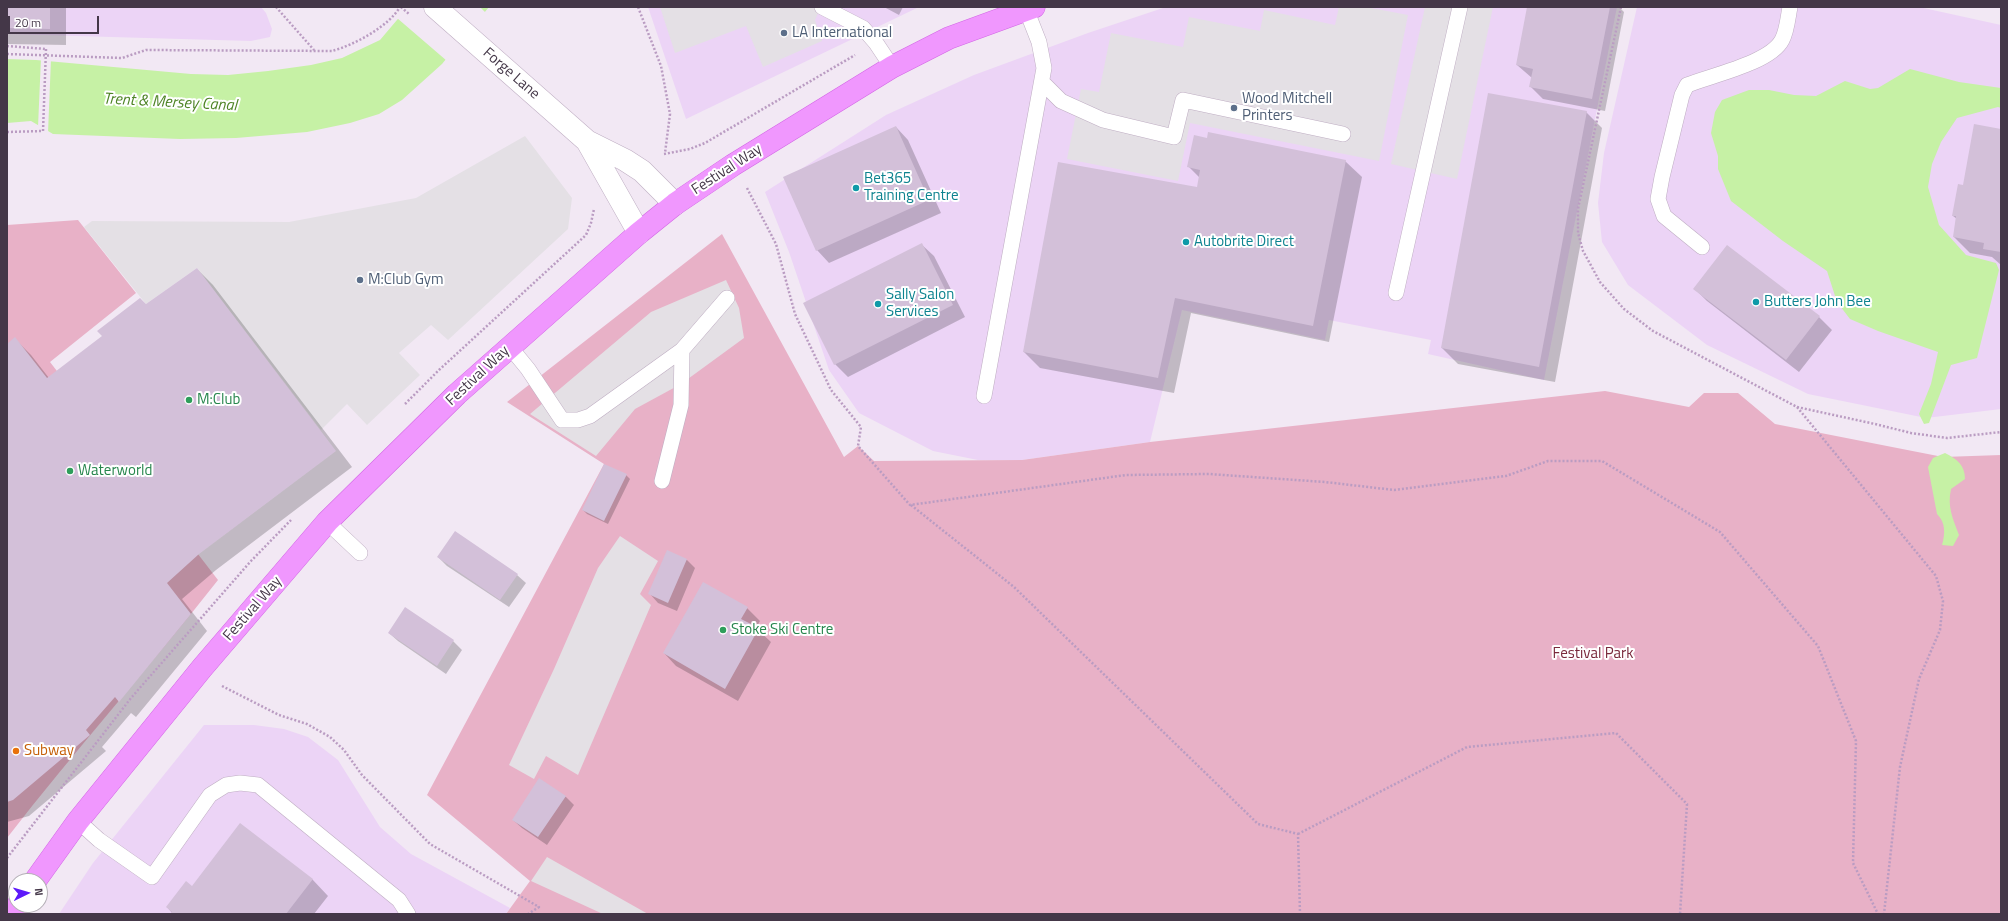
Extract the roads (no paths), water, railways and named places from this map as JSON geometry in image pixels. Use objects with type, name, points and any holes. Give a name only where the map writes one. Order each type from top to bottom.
[{"type":"main road","name":"Festival Way","points":[[41,873],[78,821],[202,668],[327,522],[458,394],[639,233],[675,204],[733,165],[892,67],[949,38],[1030,8]]},
{"type":"street","name":"Forge Lane","points":[[435,7],[587,142],[625,160],[642,171],[675,204]]},
{"type":"street","name":"Forge Lane","points":[[587,142],[639,233]]},
{"type":"lane","points":[[822,7],[863,28],[876,43],[892,67]]},
{"type":"lane","points":[[1396,293],[1460,7]]},
{"type":"lane","points":[[1702,247],[1664,216],[1658,199],[1682,95],[1687,84],[1753,62],[1774,50],[1783,39],[1790,7]]},
{"type":"lane","points":[[984,396],[1044,68],[1030,8]]},
{"type":"lane","points":[[1042,82],[1061,101],[1103,120],[1174,137],[1183,100],[1343,134]]},
{"type":"lane","points":[[510,347],[528,369],[562,420],[578,420],[590,416],[682,350],[727,298]]},
{"type":"lane","points":[[662,481],[681,405],[682,350]]},
{"type":"lane","points":[[327,522],[360,553]]},
{"type":"lane","points":[[78,821],[99,840],[152,877],[210,795],[226,785],[240,783],[258,785],[399,900],[408,914]]},
{"type":"water","name":"Trent & Mersey Canal","points":[[408,7],[489,7],[442,64],[402,100],[379,114],[350,123],[307,132],[236,138],[180,139],[53,134],[31,121],[7,123],[7,59],[36,60],[191,74],[228,75],[268,71],[311,65],[342,58],[380,40]]},
{"type":"water","points":[[1910,69],[1959,82],[2001,88],[2001,108],[1998,107],[1957,118],[1941,142],[1932,164],[1928,187],[1939,225],[1966,255],[1996,263],[1999,270],[1977,358],[1951,365],[1929,423],[1924,424],[1919,414],[1931,384],[1938,352],[1878,331],[1850,319],[1837,302],[1827,271],[1783,241],[1731,201],[1718,169],[1718,156],[1711,133],[1715,112],[1722,100],[1749,90],[1769,90],[1794,95],[1816,96],[1845,81],[1870,89],[1878,88]]},
{"type":"water","points":[[1945,453],[1960,463],[1965,474],[1965,479],[1951,489],[1950,495],[1951,513],[1959,535],[1953,546],[1942,545],[1944,537],[1943,525],[1937,514],[1928,467],[1933,458]]},
{"type":"place","name":"LA International","points":[[784,33]]},
{"type":"place","name":"Wood Mitchell Printers","points":[[1234,108]]},
{"type":"place","name":"Bet365 Training Centre","points":[[856,188]]},
{"type":"place","name":"Autobrite Direct","points":[[1186,242]]},
{"type":"place","name":"M:Club Gym","points":[[360,280]]},
{"type":"place","name":"Butters John Bee","points":[[1756,302]]},
{"type":"place","name":"Sally Salon Services","points":[[878,304]]},
{"type":"place","name":"M:Club","points":[[189,400]]},
{"type":"place","name":"Waterworld","points":[[70,471]]},
{"type":"place","name":"Stoke Ski Centre","points":[[723,630]]},
{"type":"place","name":"Subway","points":[[16,751]]},
{"type":"park label","name":"Festival Park","points":[[1593,654]]}]
